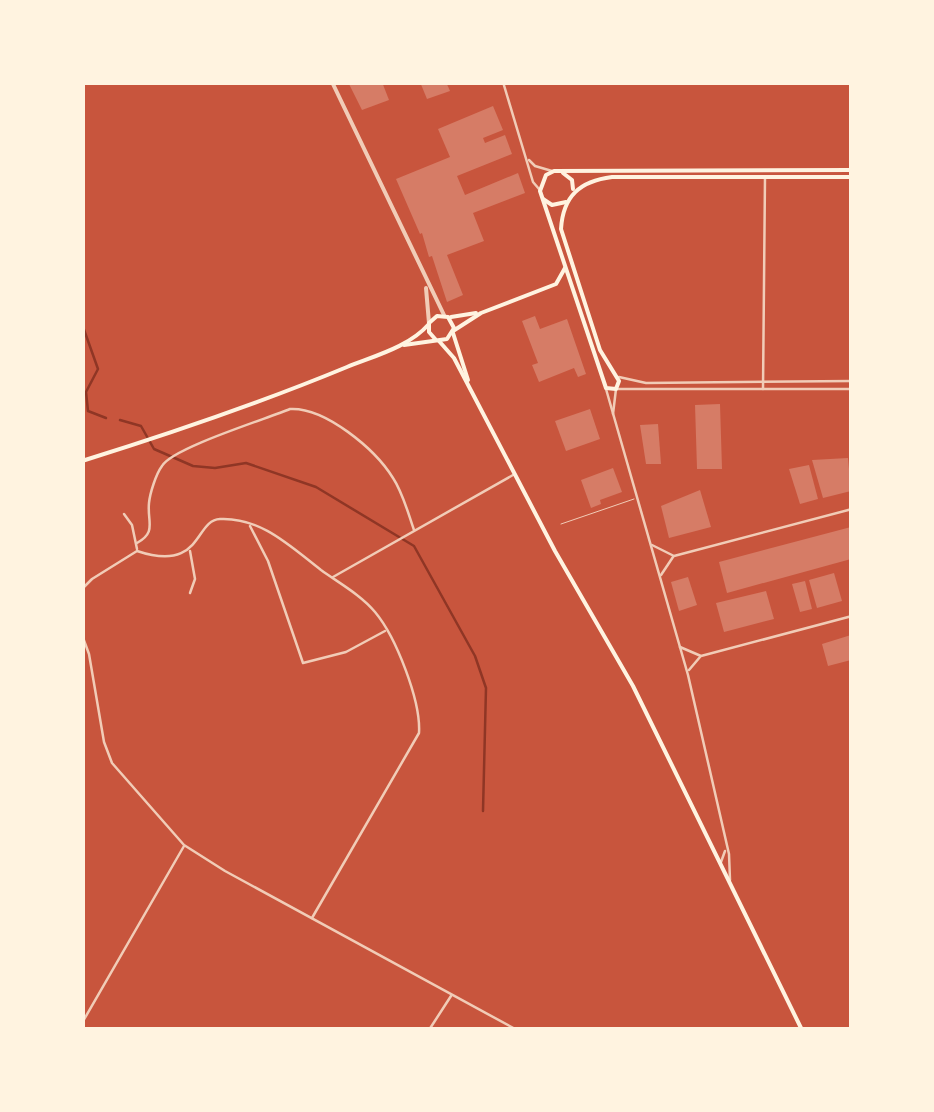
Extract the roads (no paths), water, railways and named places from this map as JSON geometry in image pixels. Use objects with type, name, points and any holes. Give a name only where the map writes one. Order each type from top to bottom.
[{"type":"main road","points":[[605,386],[540,193],[543,178],[556,171],[765,170],[852,174]]},
{"type":"main road","points":[[556,171],[568,176],[574,191]]},
{"type":"main road","points":[[605,386],[616,390],[620,383],[600,350],[562,237],[566,202],[574,191],[586,182],[612,178],[852,174]]},
{"type":"main road","points":[[540,193],[552,204],[566,202]]},
{"type":"main road","points":[[399,346],[437,316],[480,312],[556,284],[565,268]]},
{"type":"main road","points":[[556,284],[573,292]]},
{"type":"main road","points":[[82,461],[162,436],[399,346],[438,340],[480,312]]},
{"type":"main road","points":[[446,316],[471,390]]},
{"type":"main road","points":[[429,323],[430,335],[451,353],[555,551],[632,686],[802,1030]]},
{"type":"main road","points":[[605,386],[607,377],[614,376]]},
{"type":"street","points":[[332,82],[426,283],[446,316]]},
{"type":"street","points":[[503,82],[533,182],[540,193]]},
{"type":"street","points":[[528,158],[535,166],[556,171]]},
{"type":"street","points":[[763,389],[765,170]]},
{"type":"street","points":[[426,283],[429,323]]},
{"type":"street","points":[[614,376],[646,383],[852,381]]},
{"type":"street","points":[[605,386],[688,672],[730,859],[730,881]]},
{"type":"street","points":[[614,415],[616,390],[852,389]]},
{"type":"street","points":[[137,542],[152,529],[149,498],[163,463],[175,454],[290,410],[312,411],[336,424],[386,468],[398,487],[414,530]]},
{"type":"street","points":[[332,578],[516,473]]},
{"type":"street","points":[[656,560],[852,509]]},
{"type":"street","points":[[124,514],[137,551]]},
{"type":"street","points":[[82,589],[137,551],[161,557],[189,550],[215,519],[248,523],[277,536],[376,613],[416,698],[420,733],[312,918]]},
{"type":"street","points":[[248,523],[268,561],[303,663],[346,652],[386,630]]},
{"type":"street","points":[[652,545],[671,556]]},
{"type":"street","points":[[189,550],[196,579],[190,593]]},
{"type":"street","points":[[661,576],[671,556]]},
{"type":"street","points":[[684,660],[852,616]]},
{"type":"street","points":[[82,635],[89,654],[104,742],[112,762],[184,845],[225,872],[517,1030]]},
{"type":"street","points":[[680,647],[698,657]]},
{"type":"street","points":[[688,672],[698,657]]},
{"type":"street","points":[[82,1023],[184,845]]},
{"type":"street","points":[[718,856],[725,848]]},
{"type":"street","points":[[722,865],[725,848]]},
{"type":"street","points":[[722,865],[730,859]]},
{"type":"street","points":[[428,1030],[452,995]]},
{"type":"lane","points":[[561,524],[639,497]]},
{"type":"waterway","points":[[82,324],[98,369],[86,392],[88,411],[106,418]]},
{"type":"waterway","points":[[120,420],[141,426],[154,449],[193,466],[215,468],[246,463],[316,487],[414,546],[475,656],[486,688],[483,811]]}]
